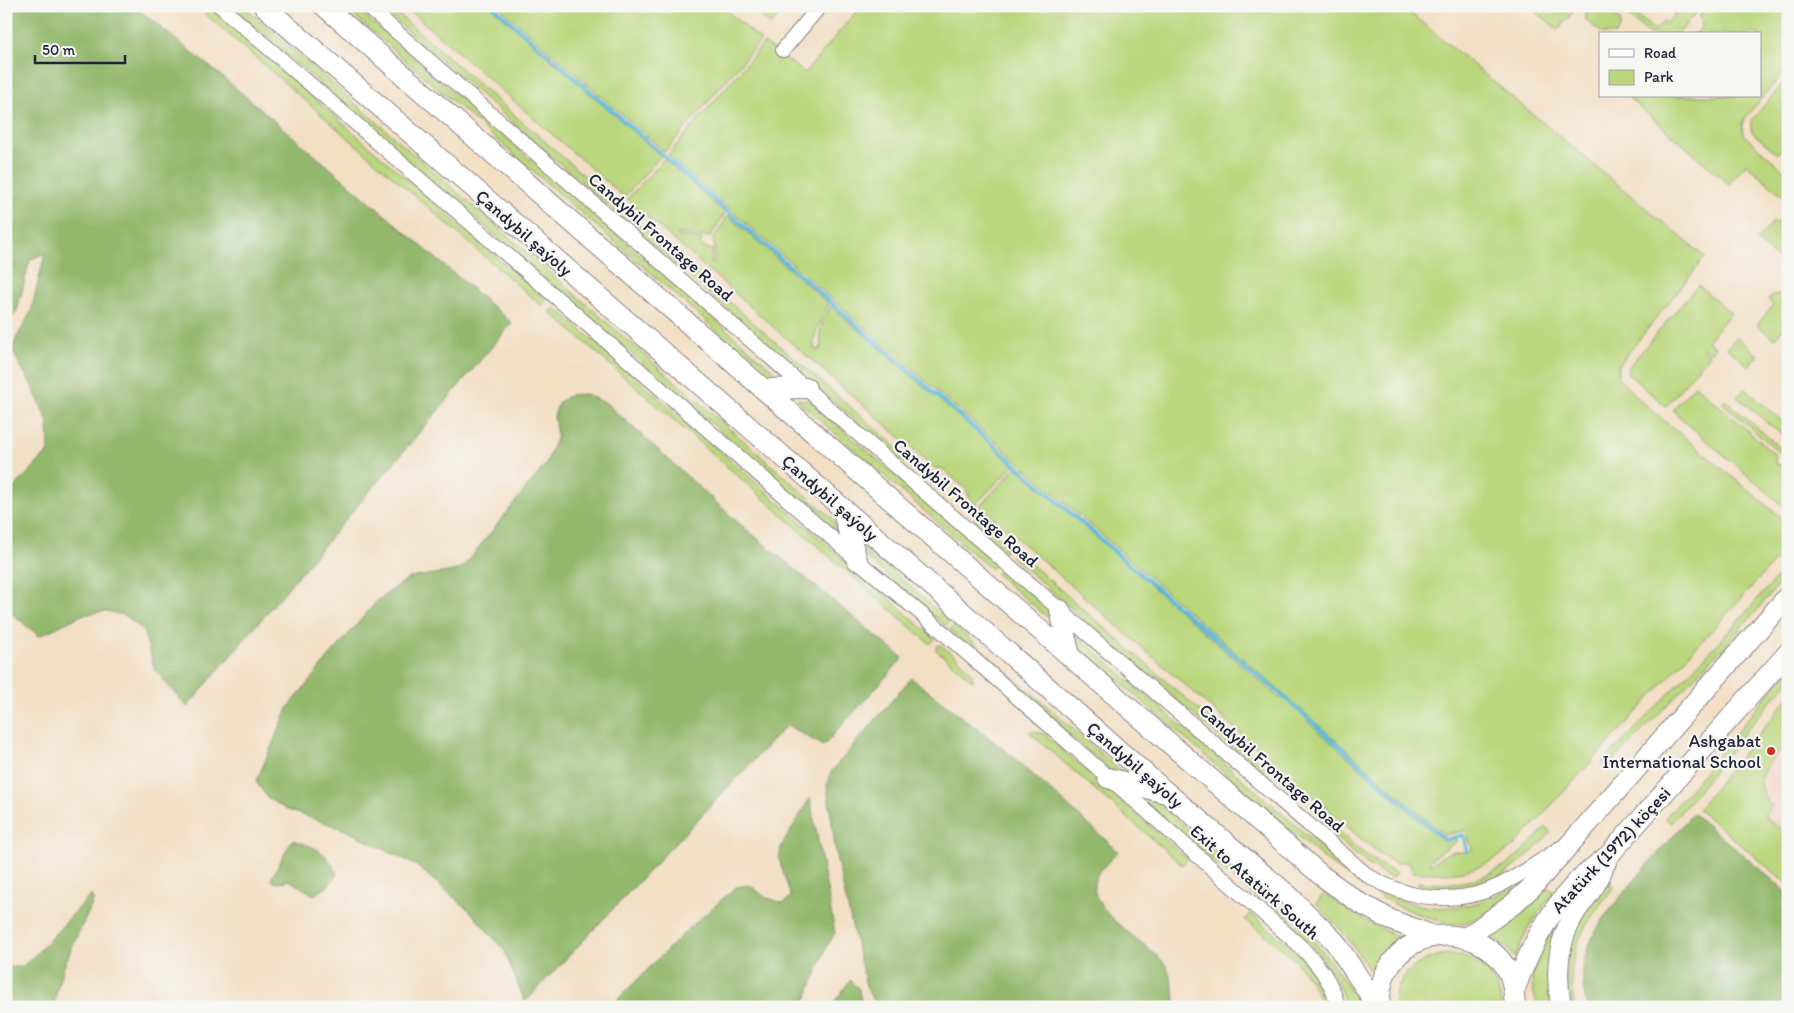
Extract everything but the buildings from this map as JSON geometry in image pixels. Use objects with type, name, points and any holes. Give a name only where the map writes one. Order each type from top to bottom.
[{"type":"main road","name":"Çandybil şaýoly","points":[[264,6],[961,611],[1167,793],[1289,896],[1335,942],[1379,1007]]},
{"type":"main road","points":[[324,6],[1322,876],[1358,902],[1382,916],[1434,936]]},
{"type":"main road","points":[[765,389],[806,388]]},
{"type":"main road","points":[[842,509],[857,560]]},
{"type":"main road","name":"Atatürk (1972) köçesi","points":[[1467,937],[1524,894],[1788,596]]},
{"type":"main road","points":[[1060,610],[1070,656]]},
{"type":"main road","name":"Atatürk (1972) köçesi","points":[[1514,999],[1534,942],[1554,909],[1577,882],[1608,855],[1788,653]]},
{"type":"main road","points":[[1108,778],[1167,793]]},
{"type":"main road","points":[[1561,1006],[1558,968],[1565,933],[1576,910],[1596,882],[1608,855]]},
{"type":"main road","points":[[1379,1007],[1380,988],[1387,970],[1399,954],[1415,942],[1434,936],[1450,934],[1467,937],[1484,945],[1498,958],[1509,974],[1514,999]]},
{"type":"street","points":[[220,6],[857,560],[944,633],[1108,778]]},
{"type":"street","name":"Candybil Frontage Road","points":[[367,6],[1060,610],[1356,865],[1382,884],[1395,890],[1420,896],[1448,898],[1480,893],[1496,888],[1511,880],[1577,836]]},
{"type":"street","points":[[783,50],[820,6]]},
{"type":"street","name":"Exit to Atatürk South","points":[[1108,778],[1298,944],[1328,978],[1338,1007]]},
{"type":"shaded area","name":"Ashgabat International School","points":[[1788,712],[1788,848],[1720,790]]},
{"type":"green space","points":[[6,6],[134,6],[225,79],[512,323],[187,707],[155,670],[143,630],[124,615],[105,611],[82,615],[39,636],[6,609],[6,496],[49,451],[48,422],[31,384],[12,351],[16,339],[31,312],[45,253],[30,260],[17,311],[6,325]]},
{"type":"green space","points":[[196,6],[208,6],[545,299],[542,306]]},
{"type":"green space","points":[[231,6],[243,6],[831,517],[839,530],[837,532]]},
{"type":"green space","points":[[343,6],[354,6],[781,377],[778,379],[768,375]]},
{"type":"green space","points":[[379,6],[389,6],[918,466],[904,463]]},
{"type":"green space","points":[[405,6],[490,6],[661,156],[624,197]]},
{"type":"green space","points":[[498,6],[721,6],[761,40],[665,152]]},
{"type":"green space","points":[[749,6],[787,6],[771,25]]},
{"type":"green space","points":[[861,6],[1402,6],[1705,257],[1618,366],[1618,378],[1643,403],[1788,523],[1788,547],[1515,845],[1478,867],[1455,872],[1412,872],[1410,864],[1401,862],[1397,864],[1388,859],[1363,840],[980,506],[1016,467],[1279,698],[1282,694],[1309,718],[1307,721],[1443,841],[1455,839],[1457,841],[1430,860],[1430,864],[1448,853],[1472,850],[1466,830],[1444,835],[668,155],[764,43],[805,73]]},
{"type":"green space","points":[[1530,6],[1578,6],[1558,30]]},
{"type":"green space","points":[[1591,6],[1603,6],[1620,20],[1620,28],[1617,32],[1601,32],[1586,20],[1586,12]]},
{"type":"green space","points":[[1617,6],[1627,6],[1655,31],[1664,21],[1667,23],[1682,6],[1702,6],[1680,32],[1647,32]]},
{"type":"green space","points":[[1708,6],[1788,6],[1788,67],[1762,98],[1762,32],[1698,32],[1701,27],[1699,17]]},
{"type":"green space","points":[[1788,77],[1788,142],[1778,154],[1754,134],[1751,130],[1751,121]]},
{"type":"green space","points":[[1629,98],[1762,98],[1746,117],[1742,125],[1745,136],[1788,174],[1788,189],[1782,195],[1746,164],[1729,184]]},
{"type":"green space","points":[[664,159],[725,213],[710,237],[682,234],[678,234],[678,236],[702,239],[700,244],[705,248],[713,250],[711,262],[714,262],[715,250],[713,239],[728,216],[829,304],[816,332],[814,349],[818,350],[822,346],[820,335],[822,325],[831,306],[1014,465],[976,504],[969,497],[967,490],[943,469],[935,468],[627,199]]},
{"type":"green space","points":[[1778,221],[1786,227],[1788,226],[1788,267],[1756,241],[1773,222],[1776,224]]},
{"type":"green space","points":[[1698,285],[1731,313],[1707,341],[1715,347],[1710,353],[1703,348],[1702,350],[1709,355],[1666,406],[1629,375],[1627,371],[1629,366]]},
{"type":"green space","points":[[1779,294],[1788,301],[1788,323],[1774,339],[1757,325],[1773,305],[1768,300],[1774,295]]},
{"type":"green space","points":[[556,308],[935,639],[930,644],[550,312]]},
{"type":"green space","points":[[1737,337],[1758,355],[1749,366],[1727,348]]},
{"type":"green space","points":[[1695,385],[1776,455],[1776,464],[1783,466],[1788,461],[1788,510],[1677,415],[1674,410],[1675,407]]},
{"type":"green space","points":[[1745,389],[1788,426],[1788,440],[1737,397]]},
{"type":"green space","points":[[585,394],[606,403],[741,525],[903,658],[823,746],[787,725],[525,1002],[504,950],[470,911],[417,866],[346,830],[285,809],[267,797],[256,782],[288,708],[319,669],[377,601],[409,578],[453,571],[463,567],[546,464],[557,436],[554,416],[559,402],[570,395]]},
{"type":"green space","points":[[797,400],[810,401],[996,563],[991,569]]},
{"type":"green space","points":[[1725,400],[1782,449],[1780,453],[1722,403]]},
{"type":"green space","points":[[975,516],[1009,546],[1005,551],[981,531]]},
{"type":"green space","points":[[860,543],[949,621],[945,626],[867,558]]},
{"type":"green space","points":[[1016,551],[1266,768],[1261,773],[1011,556]]},
{"type":"green space","points":[[1788,565],[1788,574],[1727,644],[1607,767],[1602,763],[1722,639]]},
{"type":"green space","points":[[1001,568],[1048,609],[1053,622],[996,574]]},
{"type":"green space","points":[[954,625],[1124,774],[1111,771],[950,630]]},
{"type":"green space","points":[[1072,631],[1341,865],[1372,886],[1404,901],[1421,906],[1439,907],[1458,907],[1477,903],[1517,888],[1505,900],[1489,911],[1471,920],[1455,924],[1442,922],[1415,913],[1372,892],[1321,856],[1084,651]]},
{"type":"green space","points":[[940,644],[965,665],[972,675],[973,681],[935,649]]},
{"type":"green space","points":[[1788,671],[1788,682],[1671,823],[1665,818]]},
{"type":"green space","points":[[911,678],[1011,755],[1118,851],[1096,877],[1094,890],[1099,902],[1107,913],[1164,963],[1172,984],[1175,1007],[876,1007],[866,986],[837,861],[827,785],[831,772]]},
{"type":"green space","points":[[1788,698],[1788,738],[1764,770],[1760,784],[1765,798],[1772,806],[1764,816],[1788,835],[1788,884],[1698,809]]},
{"type":"green space","points":[[1033,731],[1044,734],[1188,859],[1182,865],[1029,732]]},
{"type":"green space","points":[[1131,790],[1154,800],[1294,921],[1323,951],[1336,968],[1359,1007],[1346,1007],[1341,990],[1333,975],[1314,948]]},
{"type":"green space","points":[[810,798],[835,933],[827,946],[803,1007],[610,1007],[683,934],[736,887],[750,885],[765,897],[783,903],[791,897],[779,859],[781,847]]},
{"type":"green space","points":[[1693,813],[1788,893],[1788,1007],[1588,1007],[1583,987],[1583,968],[1587,950],[1595,934],[1616,902]]},
{"type":"green space","points":[[1326,820],[1367,856],[1395,872],[1396,875],[1391,878],[1367,864],[1321,825]]},
{"type":"green space","points":[[1546,827],[1551,832],[1524,859],[1510,870],[1478,886],[1461,890],[1442,891],[1422,888],[1417,882],[1457,883],[1490,874],[1518,855]]},
{"type":"green space","points":[[292,840],[319,851],[329,860],[337,874],[327,887],[314,895],[289,880],[276,883],[271,879]]},
{"type":"green space","points":[[1610,882],[1615,886],[1585,927],[1574,955],[1572,988],[1575,1007],[1569,1007],[1567,973],[1571,940],[1593,902]]},
{"type":"green space","points":[[1548,887],[1554,892],[1528,928],[1515,958],[1506,947],[1490,935],[1506,926],[1521,914]]},
{"type":"green space","points":[[1324,894],[1364,920],[1401,938],[1384,953],[1372,971],[1370,971],[1347,937],[1316,903]]},
{"type":"green space","points":[[91,895],[94,900],[64,965],[54,1007],[6,1007],[6,967],[22,967]]},
{"type":"green space","points":[[1250,913],[1287,943],[1308,965],[1324,991],[1329,1007],[1322,1007],[1316,992],[1301,967],[1280,947],[1245,919]]},
{"type":"green space","points":[[1563,916],[1550,960],[1549,982],[1552,1007],[1538,1007],[1532,980],[1533,972],[1543,946]]},
{"type":"green space","points":[[1448,954],[1477,963],[1492,977],[1500,996],[1501,1007],[1394,1007],[1398,986],[1410,970],[1427,959]]},
{"type":"green space","points":[[850,980],[859,989],[862,1007],[831,1007]]},
{"type":"waterway","points":[[493,6],[1445,840],[1463,835],[1467,851]]},
{"type":"place","name":"Ashgabat International School","points":[[1771,751]]}]
